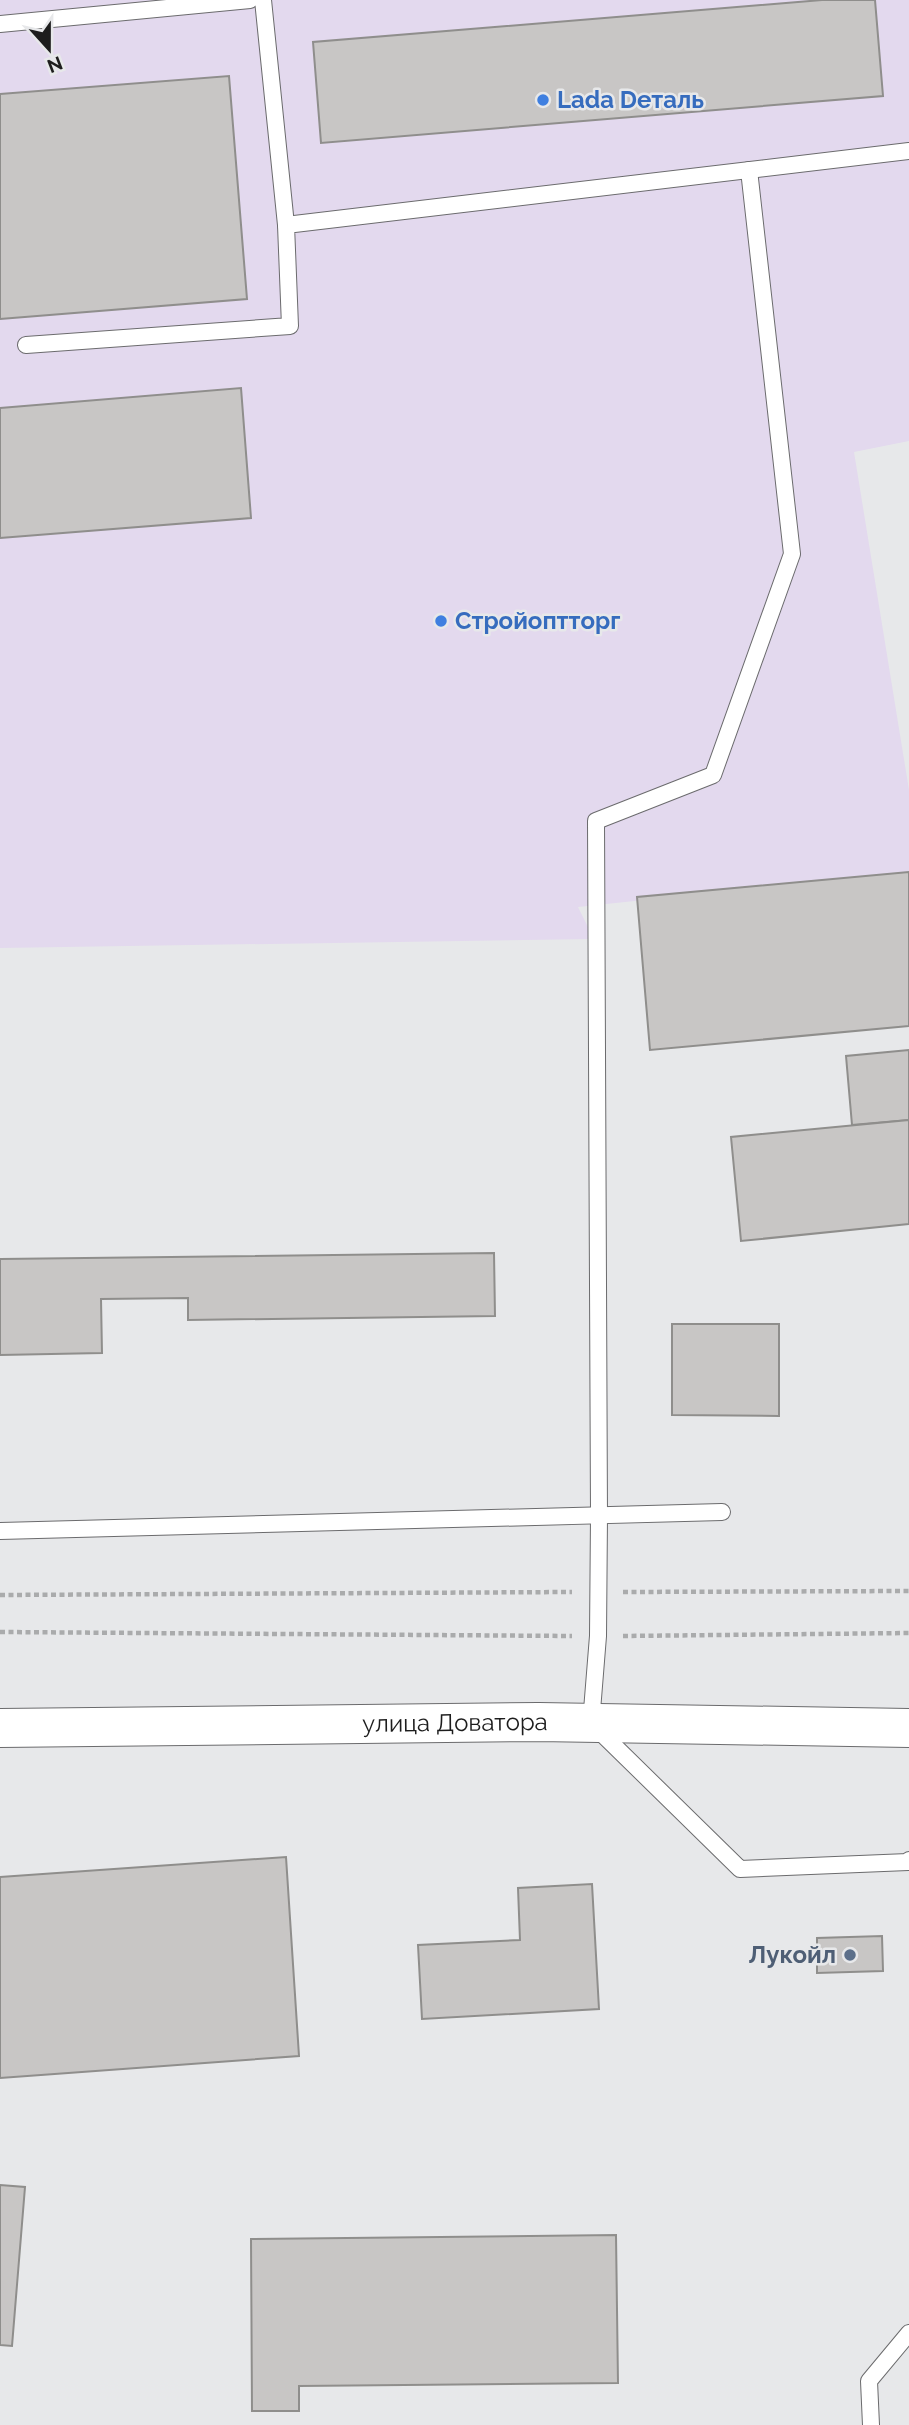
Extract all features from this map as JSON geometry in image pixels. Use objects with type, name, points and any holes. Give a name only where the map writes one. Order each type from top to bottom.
[{"type":"main road","name":"улица Доватора","points":[[0,1728],[591,1723],[909,1728]]},
{"type":"lane","points":[[0,24],[250,0]]},
{"type":"lane","points":[[26,345],[290,326],[286,225],[264,0]]},
{"type":"lane","points":[[286,225],[909,151]]},
{"type":"lane","points":[[749,170],[792,554],[713,775],[596,821],[599,1516],[598,1636],[591,1723],[740,1869],[908,1863],[909,1860]]},
{"type":"lane","points":[[0,1531],[722,1512]]},
{"type":"lane","points":[[871,2425],[869,2381],[909,2333]]},
{"type":"path","points":[[0,1595],[909,1591]]},
{"type":"path","points":[[0,1632],[598,1636],[909,1633]]},
{"type":"shaded area","name":"Стройоптторг","points":[[0,0],[909,0],[909,441],[854,452],[909,790],[909,872],[578,907],[594,939],[0,948]]},
{"type":"building","points":[[822,0],[875,0],[883,96],[321,143],[313,42]]},
{"type":"building","points":[[229,76],[247,299],[0,319],[0,94]]},
{"type":"building","points":[[241,388],[251,518],[0,538],[0,408]]},
{"type":"building","points":[[909,872],[909,1026],[650,1050],[637,897]]},
{"type":"building","points":[[909,1050],[909,1120],[852,1125],[846,1056]]},
{"type":"building","points":[[909,1120],[909,1224],[741,1241],[731,1137]]},
{"type":"building","points":[[494,1253],[495,1316],[188,1320],[188,1298],[101,1299],[102,1353],[0,1355],[0,1259]]},
{"type":"building","points":[[672,1324],[779,1324],[779,1416],[672,1415]]},
{"type":"building","points":[[286,1857],[299,2056],[0,2078],[0,1877]]},
{"type":"building","points":[[592,1884],[599,2009],[422,2019],[418,1945],[520,1940],[518,1888]]},
{"type":"building","name":"Лукойл","points":[[882,1936],[883,1971],[817,1973],[817,1938]]},
{"type":"building","points":[[0,2185],[25,2187],[12,2346],[0,2345]]},
{"type":"building","points":[[616,2235],[618,2383],[299,2386],[299,2411],[252,2411],[251,2239]]},
{"type":"place","name":"Lada Dеталь","points":[[543,100]]},
{"type":"place","name":"Стройоптторг","points":[[441,621]]},
{"type":"place","name":"Лукойл","points":[[850,1955]]}]
